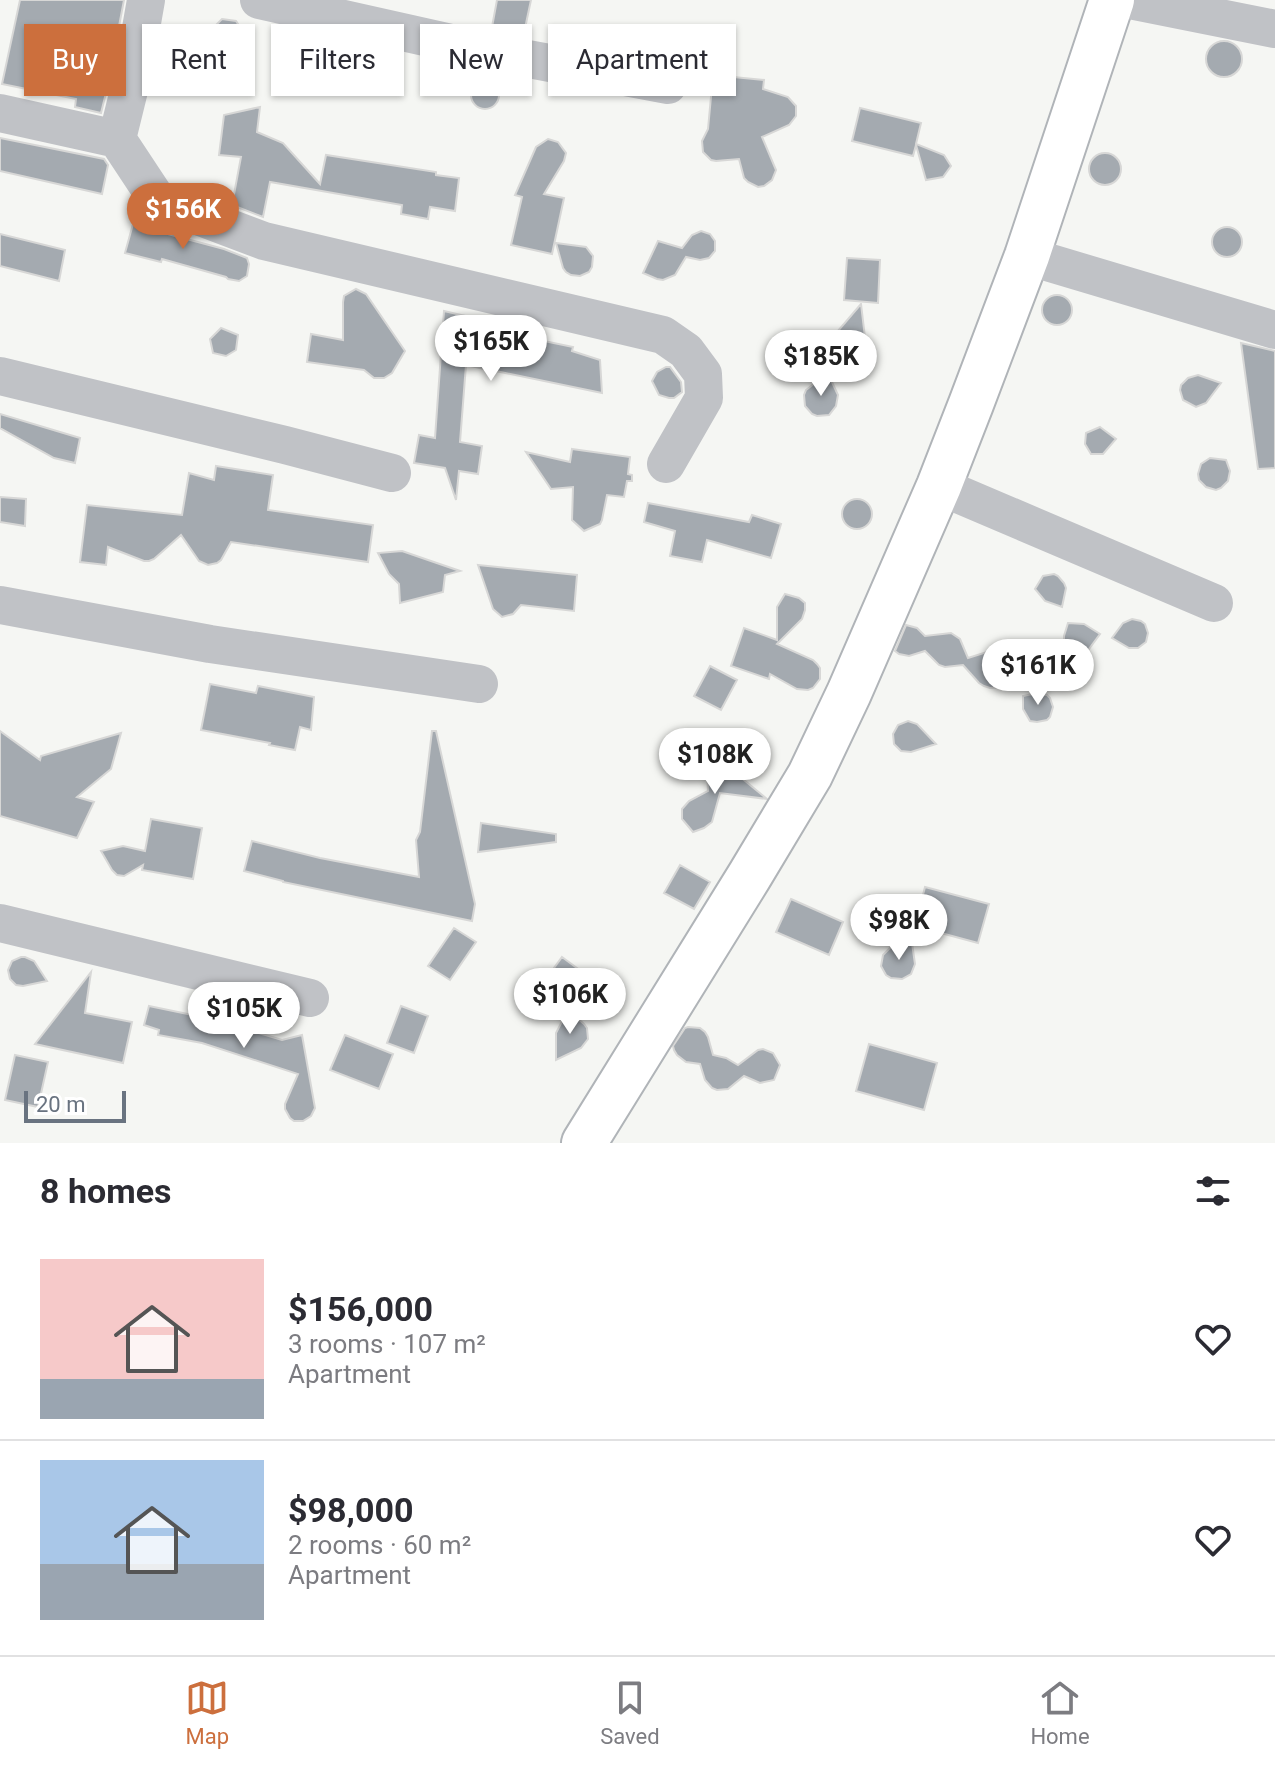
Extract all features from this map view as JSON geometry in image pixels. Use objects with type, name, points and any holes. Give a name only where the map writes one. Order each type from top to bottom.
[{"type":"street","points":[[117,139],[146,0]]},
{"type":"street","points":[[259,0],[548,63]]},
{"type":"street","points":[[584,1143],[810,775],[849,693],[939,486],[1027,256],[1112,0]]},
{"type":"street","points":[[1130,0],[1275,29]]},
{"type":"street","points":[[0,113],[117,139],[158,201],[264,241],[663,335],[686,351],[703,374],[704,398],[666,464]]},
{"type":"street","points":[[1027,256],[1275,330]]},
{"type":"street","points":[[0,376],[392,473]]},
{"type":"street","points":[[939,486],[1214,603]]},
{"type":"street","points":[[0,605],[210,644],[479,684]]},
{"type":"street","points":[[0,923],[310,998]]},
{"type":"building","points":[[20,0],[124,0],[119,24],[24,24],[24,88],[2,84]]},
{"type":"building","points":[[497,0],[531,0],[526,24],[493,24]]},
{"type":"building","points":[[222,19],[238,24],[217,24]]},
{"type":"building","points":[[1224,41],[1237,46],[1242,59],[1237,72],[1224,77],[1211,72],[1206,59],[1211,46]]},
{"type":"building","points":[[736,77],[764,80],[763,89],[788,97],[796,106],[796,116],[789,125],[762,137],[776,170],[772,180],[764,186],[758,187],[744,178],[739,159],[716,161],[703,152],[702,141],[708,129],[711,96],[736,96]]},
{"type":"building","points":[[61,96],[105,96],[101,113],[75,107],[76,99]]},
{"type":"building","points":[[471,96],[499,96],[491,108],[479,108]]},
{"type":"building","points":[[260,107],[257,132],[283,143],[320,184],[326,155],[436,172],[436,175],[459,178],[455,211],[430,207],[428,219],[401,214],[402,205],[270,182],[263,217],[232,205],[241,157],[219,155],[224,115]]},
{"type":"building","points":[[860,108],[921,123],[916,144],[944,155],[951,166],[943,177],[926,180],[916,145],[913,156],[852,141]]},
{"type":"building","points":[[0,138],[104,159],[108,165],[102,194],[0,171]]},
{"type":"building","points":[[548,139],[558,142],[566,153],[544,194],[564,198],[552,254],[511,245],[522,197],[515,195],[536,147]]},
{"type":"building","points":[[1105,153],[1116,158],[1121,169],[1116,180],[1105,185],[1094,180],[1089,169],[1094,158]]},
{"type":"building","points":[[136,213],[170,229],[168,234],[247,258],[247,276],[239,281],[228,279],[162,259],[161,262],[125,253]]},
{"type":"building","points":[[1227,227],[1238,231],[1242,242],[1238,253],[1227,257],[1216,253],[1212,242],[1216,231]]},
{"type":"building","points":[[701,231],[710,234],[715,241],[715,251],[709,258],[686,257],[675,275],[663,280],[643,273],[658,241],[682,248],[692,235]]},
{"type":"building","points":[[0,234],[65,250],[59,281],[0,266]]},
{"type":"building","points":[[556,243],[586,247],[593,256],[589,272],[580,276],[566,272]]},
{"type":"building","points":[[847,258],[880,260],[878,303],[844,300]]},
{"type":"building","points":[[356,289],[366,294],[405,351],[392,373],[384,378],[374,378],[364,370],[307,362],[311,334],[343,340],[344,296]]},
{"type":"building","points":[[1057,295],[1068,299],[1072,310],[1068,321],[1057,325],[1046,321],[1042,310],[1046,299]]},
{"type":"building","points":[[861,304],[866,346],[859,354],[840,360],[835,337]]},
{"type":"building","points":[[444,311],[474,318],[472,326],[573,347],[572,351],[600,360],[602,393],[466,365],[460,442],[482,446],[478,474],[459,471],[456,500],[445,468],[414,463],[419,435],[435,438]]},
{"type":"building","points":[[221,328],[238,335],[236,350],[226,356],[213,353],[210,339]]},
{"type":"building","points":[[1241,343],[1275,351],[1275,468],[1258,469]]},
{"type":"building","points":[[670,367],[681,382],[682,392],[674,398],[659,395],[652,381],[657,372]]},
{"type":"building","points":[[1198,375],[1221,383],[1206,403],[1196,407],[1183,400],[1180,390],[1188,378]]},
{"type":"building","points":[[831,380],[838,395],[836,406],[829,415],[812,414],[805,406],[806,390],[815,383]]},
{"type":"building","points":[[0,414],[80,438],[75,463],[54,458],[0,428]]},
{"type":"building","points":[[1100,427],[1116,439],[1103,454],[1091,454],[1085,444],[1086,433]]},
{"type":"building","points":[[572,449],[630,457],[628,474],[632,475],[632,481],[627,481],[624,497],[607,495],[600,524],[584,531],[572,520],[573,487],[551,489],[526,452],[570,462]]},
{"type":"building","points":[[1210,458],[1226,460],[1230,471],[1228,481],[1216,490],[1206,487],[1199,480],[1201,464]]},
{"type":"building","points":[[216,466],[273,475],[268,510],[373,525],[368,562],[231,542],[221,560],[208,565],[199,561],[181,535],[149,561],[108,547],[106,565],[80,562],[87,505],[182,515],[189,473],[214,480]]},
{"type":"building","points":[[0,497],[26,499],[25,526],[0,522]]},
{"type":"building","points":[[857,499],[867,504],[872,514],[867,524],[857,529],[847,524],[842,514],[847,504]]},
{"type":"building","points":[[648,503],[749,522],[752,515],[781,524],[771,558],[707,540],[702,562],[670,556],[675,531],[644,522]]},
{"type":"building","points":[[402,551],[460,571],[445,575],[443,592],[400,603],[399,584],[389,574],[378,553]]},
{"type":"building","points":[[478,565],[577,575],[574,611],[521,605],[513,614],[502,617],[493,609]]},
{"type":"building","points":[[1054,574],[1066,588],[1062,607],[1045,601],[1035,589],[1043,576]]},
{"type":"building","points":[[785,594],[799,598],[805,603],[805,610],[802,619],[777,644],[813,660],[820,668],[820,679],[808,690],[797,689],[770,674],[769,679],[731,666],[744,628],[777,640],[777,607]]},
{"type":"building","points":[[1132,619],[1145,624],[1148,633],[1146,642],[1138,648],[1129,648],[1112,638],[1123,623]]},
{"type":"building","points":[[1068,623],[1084,624],[1100,634],[1086,653],[1076,655],[1064,646]]},
{"type":"building","points":[[906,625],[917,628],[925,636],[951,633],[960,639],[968,658],[990,651],[1002,655],[1009,664],[1011,686],[984,686],[963,665],[939,665],[925,651],[909,656],[899,654],[895,651]]},
{"type":"building","points":[[710,666],[737,680],[721,710],[694,696]]},
{"type":"building","points":[[210,684],[256,693],[258,686],[314,697],[311,730],[300,727],[295,750],[201,730]]},
{"type":"building","points":[[1037,693],[1047,695],[1053,707],[1047,720],[1037,722],[1030,721],[1023,709],[1023,696]]},
{"type":"building","points":[[908,721],[917,724],[936,744],[911,752],[901,751],[894,744],[893,734],[898,725]]},
{"type":"building","points":[[0,731],[40,760],[41,756],[121,733],[111,769],[77,797],[94,802],[77,838],[0,816]]},
{"type":"building","points":[[432,731],[436,731],[475,904],[472,921],[244,871],[252,841],[419,877],[416,840],[420,832]]},
{"type":"building","points":[[716,764],[727,766],[767,799],[720,793],[712,822],[693,832],[682,819],[682,809],[689,801],[708,791],[707,773]]},
{"type":"building","points":[[151,819],[202,828],[193,879],[142,870],[143,865],[124,876],[112,870],[101,851],[123,846],[145,851]]},
{"type":"building","points":[[481,823],[556,834],[556,842],[478,852]]},
{"type":"building","points":[[680,865],[710,882],[694,909],[664,893]]},
{"type":"building","points":[[925,887],[989,904],[978,943],[915,926]]},
{"type":"building","points":[[791,899],[843,922],[829,955],[776,932]]},
{"type":"building","points":[[454,928],[476,942],[450,980],[428,966]]},
{"type":"building","points":[[912,943],[915,964],[911,974],[902,979],[886,975],[881,966],[883,955],[891,947]]},
{"type":"building","points":[[21,957],[34,961],[47,981],[16,985],[10,979],[8,970],[12,961]]},
{"type":"building","points":[[562,957],[589,977],[572,999],[546,979]]},
{"type":"building","points":[[91,972],[85,1013],[132,1022],[123,1063],[35,1044]]},
{"type":"building","points":[[149,1006],[207,1016],[260,1030],[259,1033],[282,1040],[302,1035],[315,1108],[311,1116],[303,1121],[294,1121],[285,1109],[298,1074],[202,1043],[158,1035],[159,1030],[144,1025]]},
{"type":"building","points":[[401,1006],[428,1016],[414,1053],[387,1043]]},
{"type":"building","points":[[568,1010],[587,1028],[588,1039],[581,1048],[556,1060],[556,1033]]},
{"type":"building","points":[[688,1027],[700,1028],[705,1032],[713,1055],[738,1065],[758,1050],[773,1053],[780,1065],[774,1080],[760,1083],[744,1076],[728,1089],[712,1088],[705,1080],[700,1064],[686,1062],[674,1050],[673,1046]]},
{"type":"building","points":[[345,1035],[393,1054],[379,1089],[330,1070]]},
{"type":"building","points":[[869,1044],[937,1063],[924,1110],[856,1091]]},
{"type":"building","points":[[15,1055],[48,1062],[38,1107],[5,1100]]}]
